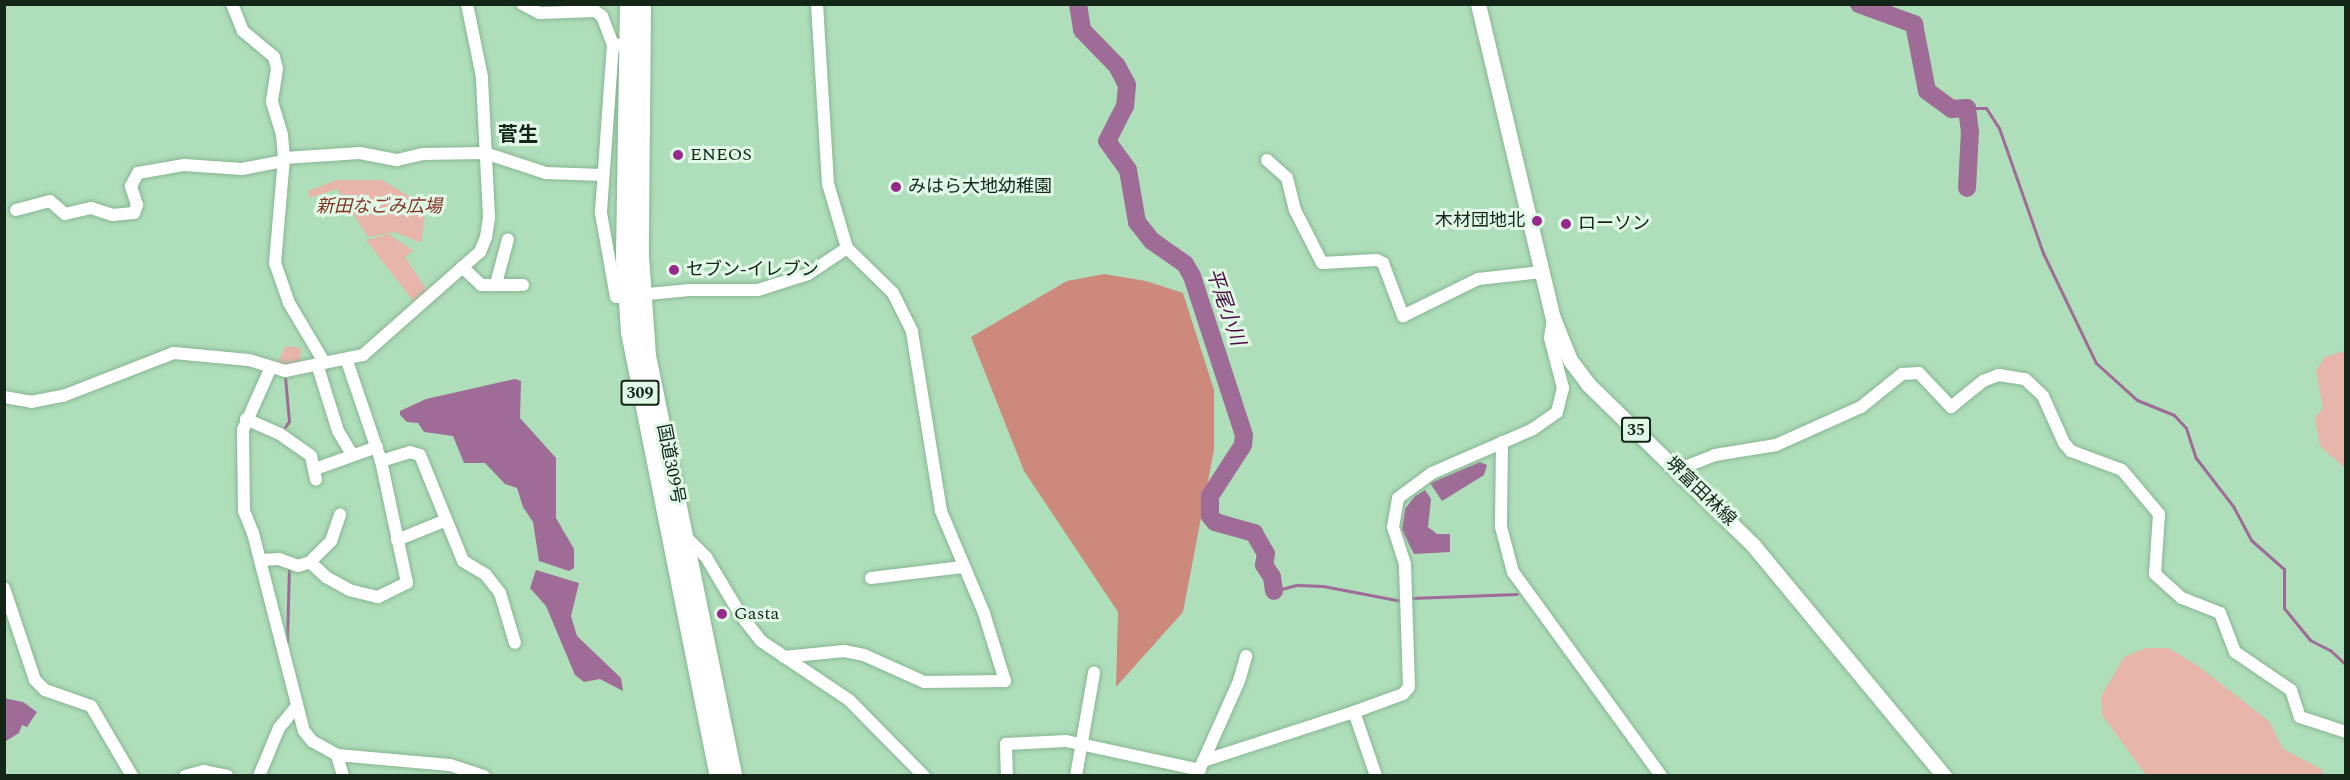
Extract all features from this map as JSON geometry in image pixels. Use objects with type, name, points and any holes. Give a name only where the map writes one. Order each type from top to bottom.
[{"type":"highway","name":"国道309号","points":[[629,4],[621,46],[634,297],[643,409],[719,776]]},
{"type":"highway","name":"国道309号","points":[[642,4],[634,297],[733,776]]},
{"type":"main road","name":"堺富田林線","points":[[1478,4],[1553,318],[1564,350],[1583,378],[1753,545],[1944,776]]},
{"type":"street","points":[[232,4],[243,31],[274,57],[277,69],[272,102],[282,135],[284,160],[276,263],[289,303],[321,363],[338,431],[352,454]]},
{"type":"street","points":[[4,397],[31,402],[63,396],[174,353],[249,360],[285,371],[321,363],[347,361],[363,355],[462,267],[483,245],[489,217],[482,77],[466,4]]},
{"type":"street","points":[[522,4],[540,13],[595,10],[602,16],[621,46],[603,175],[601,213],[616,297],[690,290],[758,290],[808,274],[847,248]]},
{"type":"street","points":[[784,657],[844,651],[864,655],[924,682],[1005,681],[991,631],[962,567],[941,511],[912,331],[893,293],[847,248],[828,184],[817,4]]},
{"type":"street","points":[[16,210],[50,201],[65,214],[91,208],[112,215],[134,213],[137,205],[131,186],[138,173],[184,165],[242,169],[284,160],[360,153],[397,160],[423,154],[485,153],[546,173],[603,175]]},
{"type":"street","points":[[1267,160],[1287,178],[1295,210],[1322,263],[1377,260],[1383,263],[1403,316],[1478,279],[1542,272]]},
{"type":"street","points":[[483,245],[506,244],[497,280]]},
{"type":"street","points":[[462,267],[481,285],[523,285]]},
{"type":"street","points":[[1006,776],[1006,744],[1066,741],[1200,769],[1403,694],[1409,687],[1407,599],[1405,564],[1393,527],[1398,498],[1432,472],[1547,421],[1562,400],[1550,338],[1553,318]]},
{"type":"street","points":[[310,562],[326,577],[349,590],[378,597],[407,583],[381,460],[347,361]]},
{"type":"street","points":[[271,367],[246,419],[242,458],[244,512],[253,533],[304,731],[312,741],[337,755],[450,765],[484,776]]},
{"type":"street","points":[[1677,470],[1715,455],[1776,445],[1861,407],[1902,375],[1919,373],[1952,406],[1983,381],[1999,375],[2025,379],[2043,396],[2064,443],[2071,451],[2121,470],[2159,514],[2155,574],[2182,597],[2220,613],[2235,652],[2285,685],[2300,717],[2346,732]]},
{"type":"street","points":[[246,419],[280,434],[305,451],[316,474],[352,454],[377,447]]},
{"type":"street","points":[[1502,442],[1501,527],[1513,572],[1661,776]]},
{"type":"street","points":[[381,460],[410,452],[420,456],[444,521],[464,561],[486,575],[500,593],[515,643]]},
{"type":"street","points":[[260,560],[279,559],[298,566],[310,562],[331,541],[340,515]]},
{"type":"street","points":[[397,540],[444,521]]},
{"type":"street","points":[[683,534],[706,557],[740,614],[761,641],[849,700],[919,773]]},
{"type":"street","points":[[871,579],[962,567]]},
{"type":"street","points":[[4,588],[35,680],[45,690],[92,706],[132,776]]},
{"type":"street","points":[[1200,769],[1239,681],[1245,656]]},
{"type":"street","points":[[1076,776],[1094,674]]},
{"type":"street","points":[[259,776],[279,728],[297,706]]},
{"type":"street","points":[[1354,712],[1376,776]]},
{"type":"street","points":[[337,755],[344,776]]},
{"type":"street","points":[[185,776],[204,771],[227,776]]},
{"type":"green space","name":"新田なごみ広場","points":[[337,180],[382,180],[420,203],[425,214],[421,243],[395,232],[368,237],[337,189],[310,198],[308,191]]},
{"type":"green space","points":[[389,234],[413,251],[405,257],[427,291],[414,302],[366,240]]},
{"type":"green space","points":[[286,346],[301,348],[300,364],[276,365]]},
{"type":"green space","points":[[2345,351],[2345,468],[2320,446],[2315,418],[2323,408],[2316,371],[2325,357]]},
{"type":"green space","points":[[2146,648],[2168,648],[2198,666],[2269,721],[2283,749],[2321,769],[2324,775],[2146,775],[2102,715],[2101,697],[2124,657]]},
{"type":"shaded area","points":[[1104,274],[1146,281],[1183,293],[1214,390],[1214,450],[1183,612],[1116,687],[1118,612],[1024,471],[971,337],[1067,281]]},
{"type":"shaded area","points":[[515,379],[521,381],[520,418],[556,458],[556,518],[574,549],[574,568],[569,571],[539,561],[533,522],[523,507],[517,488],[505,484],[485,463],[464,463],[453,436],[424,432],[418,423],[407,422],[400,415],[400,411],[426,399]]},
{"type":"shaded area","points":[[1480,462],[1487,465],[1484,475],[1442,501],[1430,483]]},
{"type":"shaded area","points":[[1425,490],[1431,499],[1428,527],[1437,534],[1450,534],[1450,552],[1414,554],[1402,530],[1405,509],[1415,496]]},
{"type":"shaded area","points":[[536,570],[579,583],[571,616],[577,636],[621,678],[623,691],[600,679],[584,682],[575,675],[546,606],[530,588]]},
{"type":"shaded area","points":[[4,698],[23,702],[37,712],[27,727],[22,725],[19,733],[6,741]]},
{"type":"waterway","name":"平尾小川","points":[[1078,4],[1082,30],[1117,66],[1127,85],[1125,106],[1107,141],[1128,170],[1137,222],[1152,241],[1185,264],[1192,276],[1244,435],[1243,445],[1210,496],[1210,516],[1215,522],[1254,533],[1266,554],[1264,565],[1272,577],[1274,591]]},
{"type":"waterway","points":[[1859,4],[1914,24],[1927,91],[1952,109],[1967,108],[1970,131],[1967,188]]},
{"type":"waterway","points":[[1967,108],[1986,108],[1999,128],[2043,253],[2096,363],[2137,400],[2174,415],[2186,428],[2196,458],[2233,506],[2251,540],[2284,569],[2284,608],[2310,640],[2330,650],[2346,665]]},
{"type":"waterway","points":[[283,430],[289,421],[285,377]]},
{"type":"waterway","points":[[287,642],[289,568]]},
{"type":"waterway","points":[[1274,591],[1297,585],[1323,586],[1402,601]]},
{"type":"waterway","points":[[1411,598],[1517,594]]},
{"type":"place","name":"ENEOS","points":[[678,155]]},
{"type":"place","name":"みはら大地幼稚園","points":[[896,187]]},
{"type":"place","name":"木材団地北","points":[[1537,221]]},
{"type":"place","name":"ローソン","points":[[1566,224]]},
{"type":"place","name":"セブン-イレブン","points":[[674,270]]},
{"type":"place","name":"Gasta","points":[[722,614]]},
{"type":"district","name":"菅生","points":[[518,135]]}]
